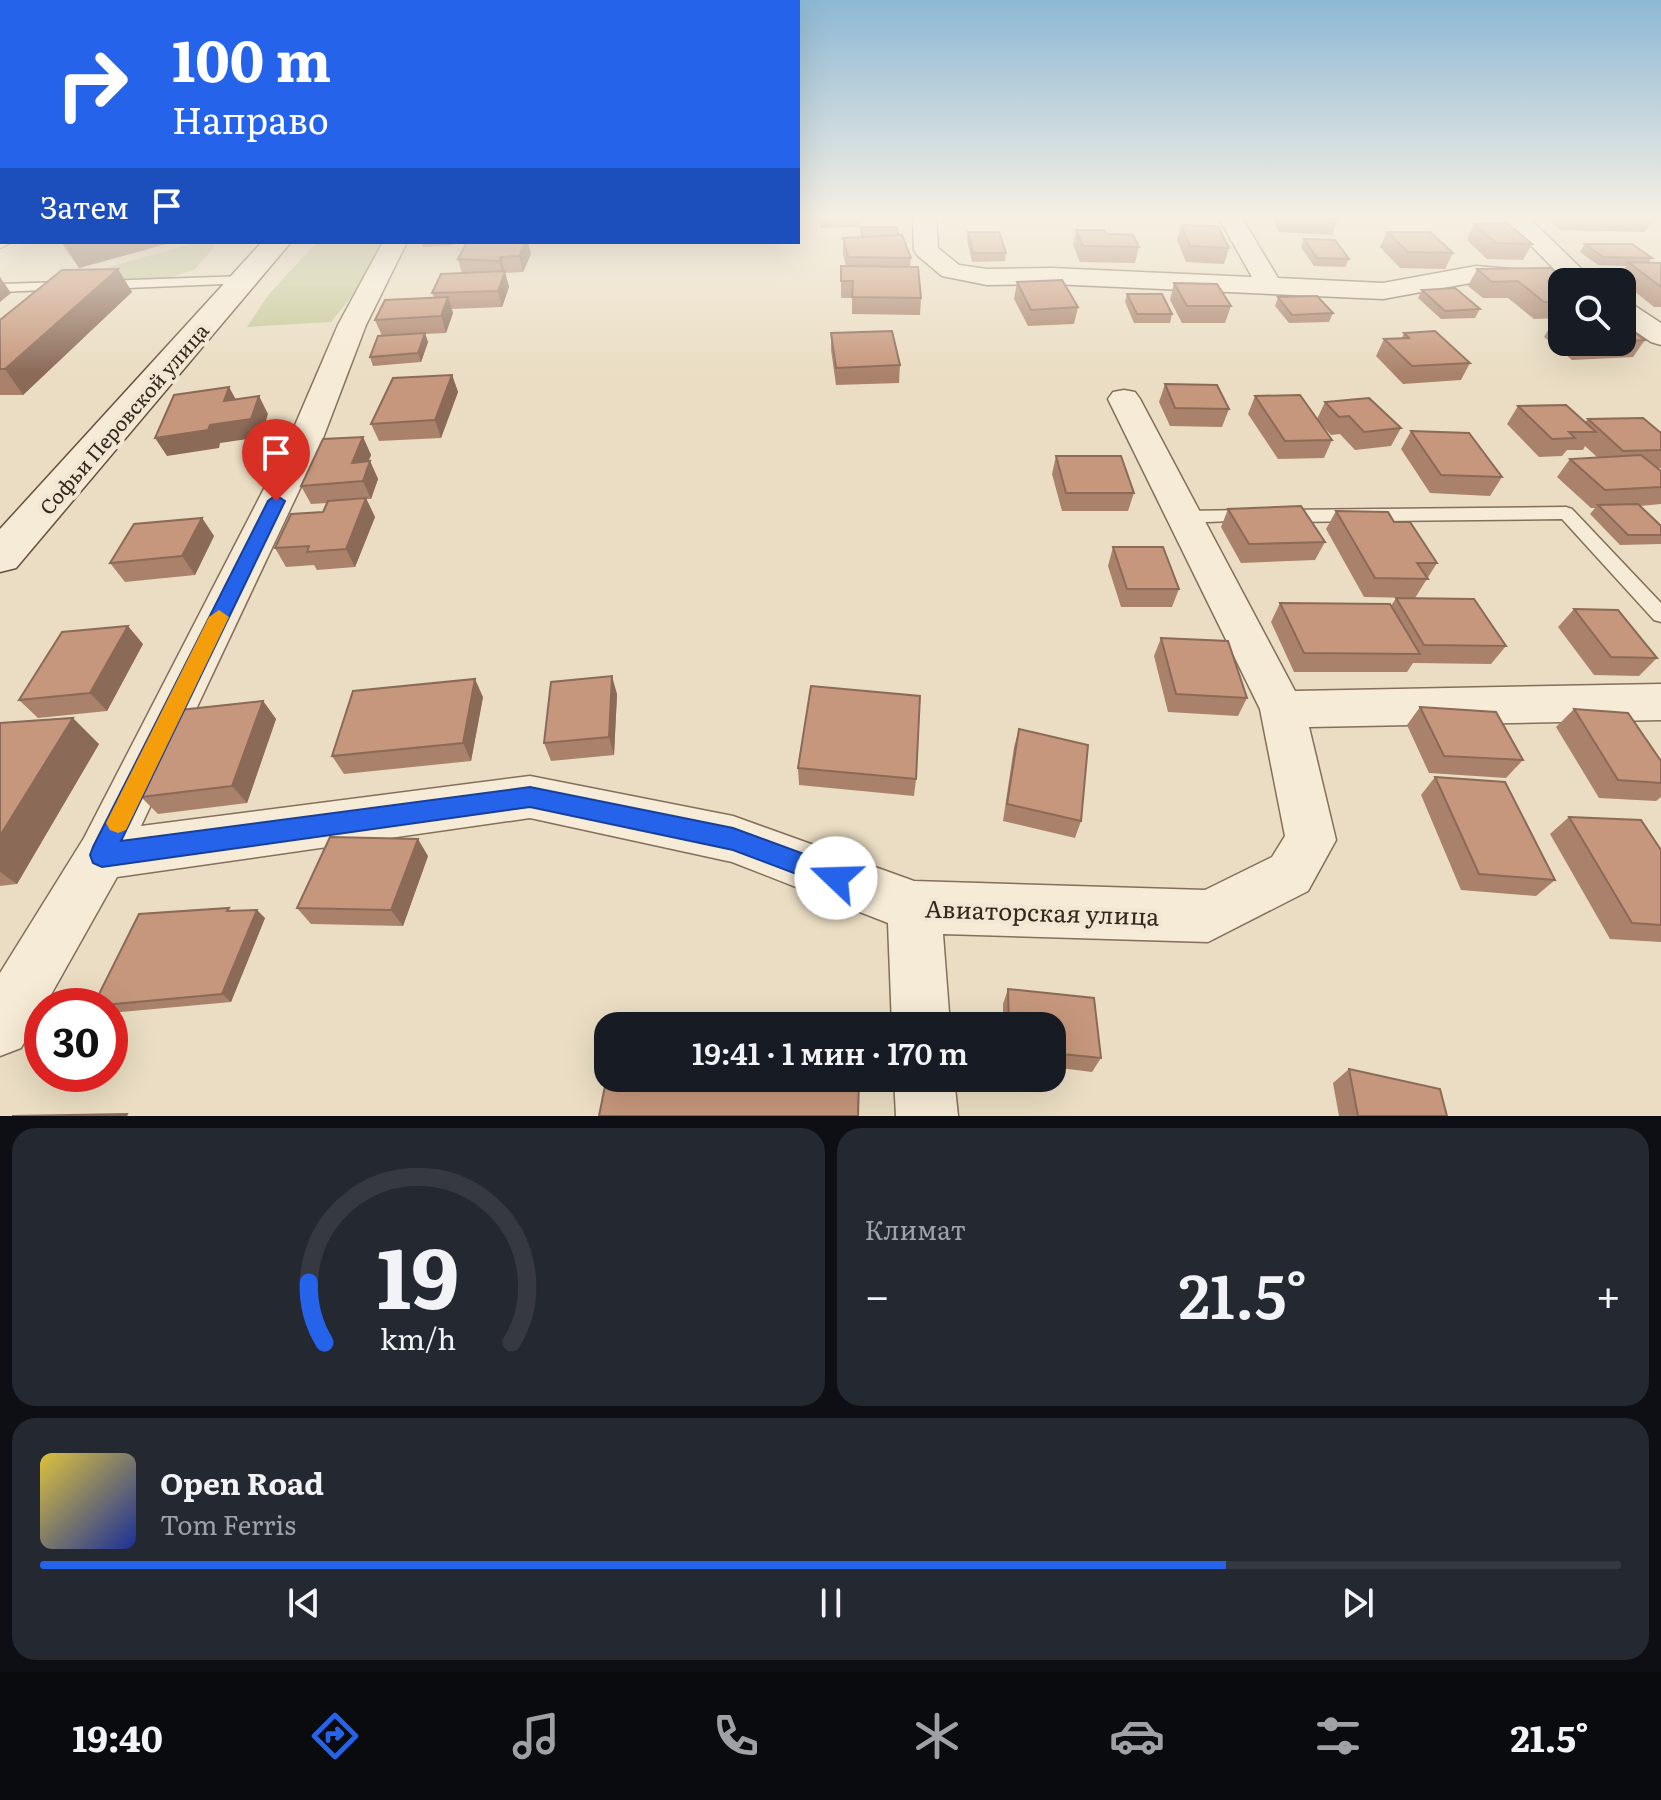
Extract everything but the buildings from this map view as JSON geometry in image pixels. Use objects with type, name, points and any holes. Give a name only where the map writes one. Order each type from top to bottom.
[{"type":"main road","name":"Софьи Перовской улица","points":[[0,557],[253,270]]},
{"type":"street","points":[[0,1027],[102,855],[303,446],[352,325],[380,270]]},
{"type":"street","points":[[950,270],[987,277],[1052,276],[1383,291],[1476,274],[1548,278]]},
{"type":"street","points":[[1260,270],[1270,287]]},
{"type":"street","points":[[1636,319],[1661,336]]},
{"type":"street","name":"Авиаторская улица","points":[[102,855],[530,797],[733,839],[914,907],[1208,916],[1290,874],[1311,840],[1282,709],[1124,399]]},
{"type":"street","points":[[1282,709],[1661,702]]},
{"type":"street","points":[[914,907],[920,1012]]},
{"type":"street","points":[[925,1092],[927,1116]]},
{"type":"lane","points":[[0,288],[244,280]]},
{"type":"lane","points":[[32,306],[53,287]]},
{"type":"lane","points":[[1184,517],[1566,513],[1661,615]]},
{"type":"green space","points":[[98,270],[192,270],[164,280],[49,284]]},
{"type":"green space","points":[[291,270],[370,270],[331,322],[247,327],[269,294]]},
{"type":"slow traffic","points":[[118,823],[219,617]]},
{"type":"route","points":[[276,501],[102,855],[530,797],[733,839],[836,878]]}]
